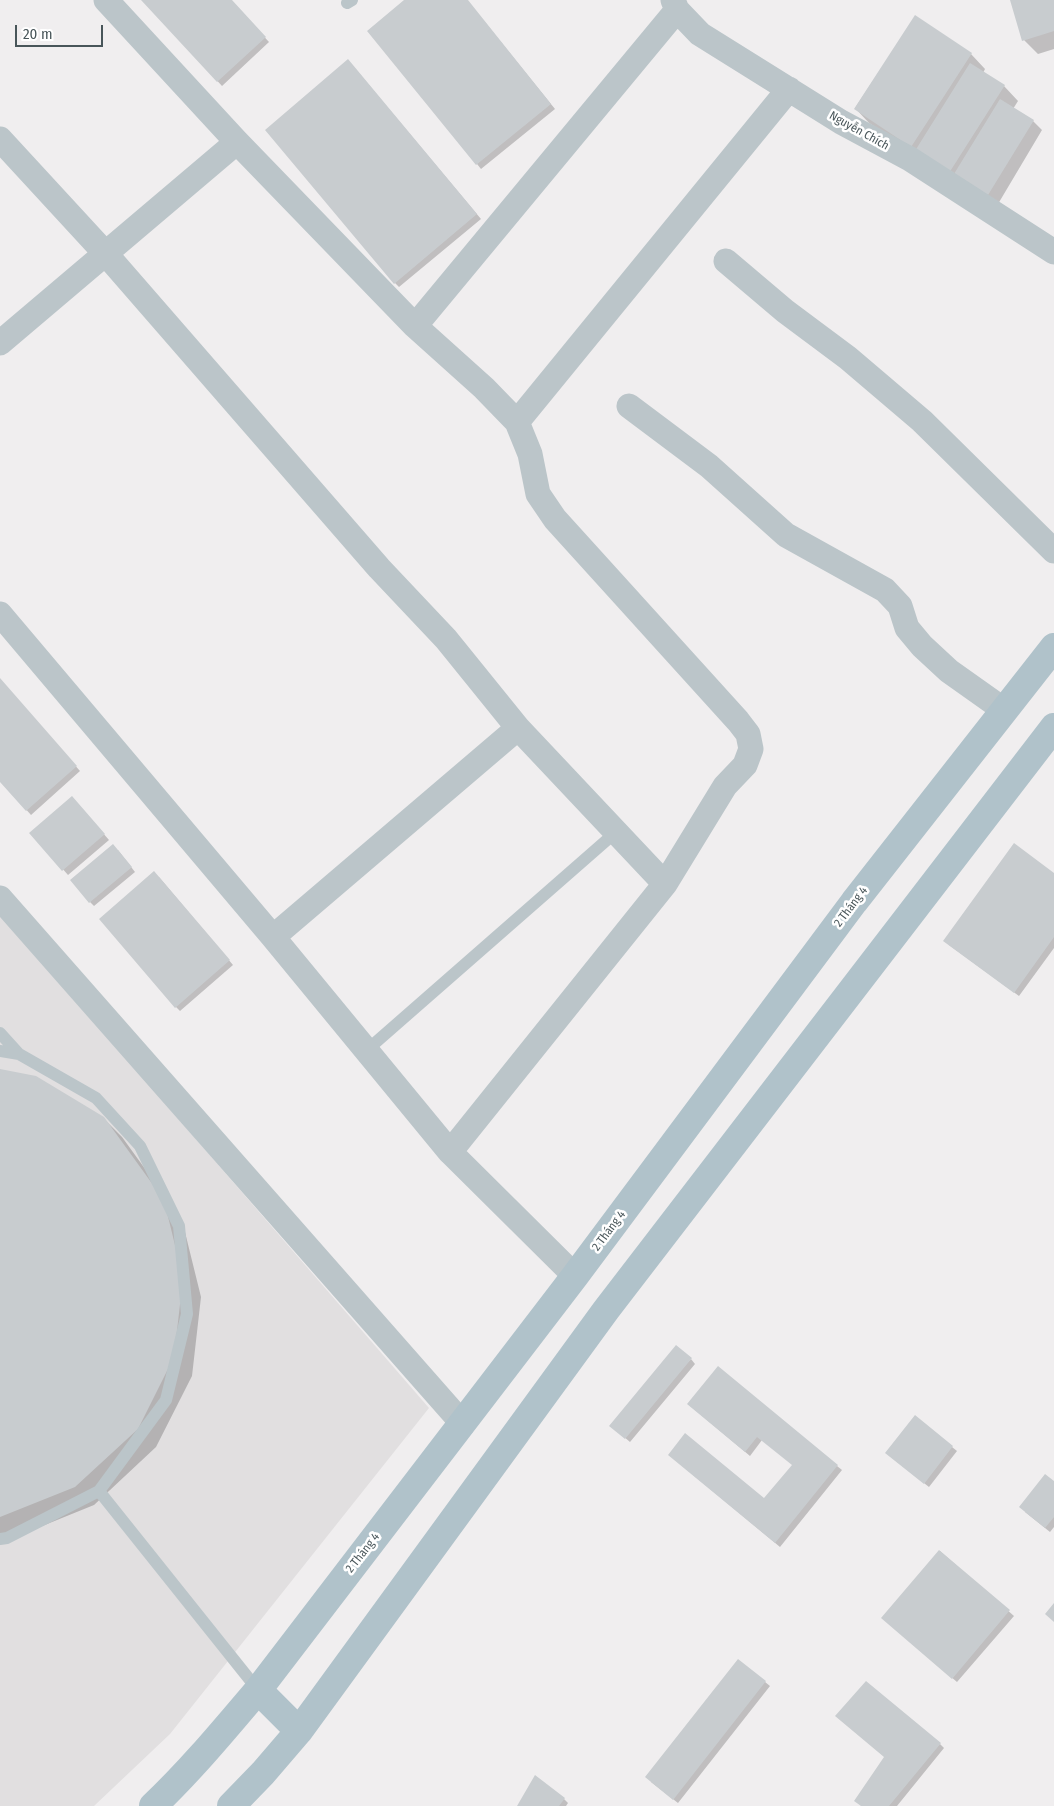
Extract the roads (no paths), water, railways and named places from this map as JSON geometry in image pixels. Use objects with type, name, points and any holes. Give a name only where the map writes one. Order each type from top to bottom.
[{"type":"main road","name":"2 Tháng 4","points":[[153,1806],[171,1790],[258,1690],[575,1276],[854,902],[1054,648]]},
{"type":"main road","points":[[231,1806],[263,1774],[299,1731],[606,1310],[1054,727]]},
{"type":"main road","points":[[258,1690],[299,1731]]},
{"type":"street","points":[[106,0],[236,142],[415,326],[484,388],[517,422],[530,454],[538,494],[554,519],[732,714],[748,734],[751,749],[745,765],[724,786],[665,884],[450,1152]]},
{"type":"street","points":[[415,326],[675,5]]},
{"type":"street","name":"Nguyễn Chích","points":[[675,5],[700,34],[841,122],[910,159],[1054,252]]},
{"type":"street","points":[[517,422],[789,89]]},
{"type":"street","points":[[0,139],[105,252],[367,553],[446,639],[518,728],[665,884]]},
{"type":"street","points":[[0,343],[236,142]]},
{"type":"street","points":[[726,261],[785,311],[848,358],[922,421],[1054,551]]},
{"type":"street","points":[[629,406],[709,466],[786,536],[885,590],[900,606],[907,628],[922,646],[950,671],[1004,710]]},
{"type":"street","points":[[0,614],[274,937],[450,1152],[575,1276]]},
{"type":"street","points":[[274,937],[518,728]]},
{"type":"street","points":[[0,898],[463,1424]]},
{"type":"lane","points":[[367,1050],[616,832]]},
{"type":"lane","points":[[0,1033],[19,1054],[96,1098],[140,1146],[179,1226],[187,1314],[166,1400],[99,1491],[8,1538],[0,1539]]},
{"type":"lane","points":[[0,1051],[19,1054]]},
{"type":"lane","points":[[99,1491],[258,1690]]}]
